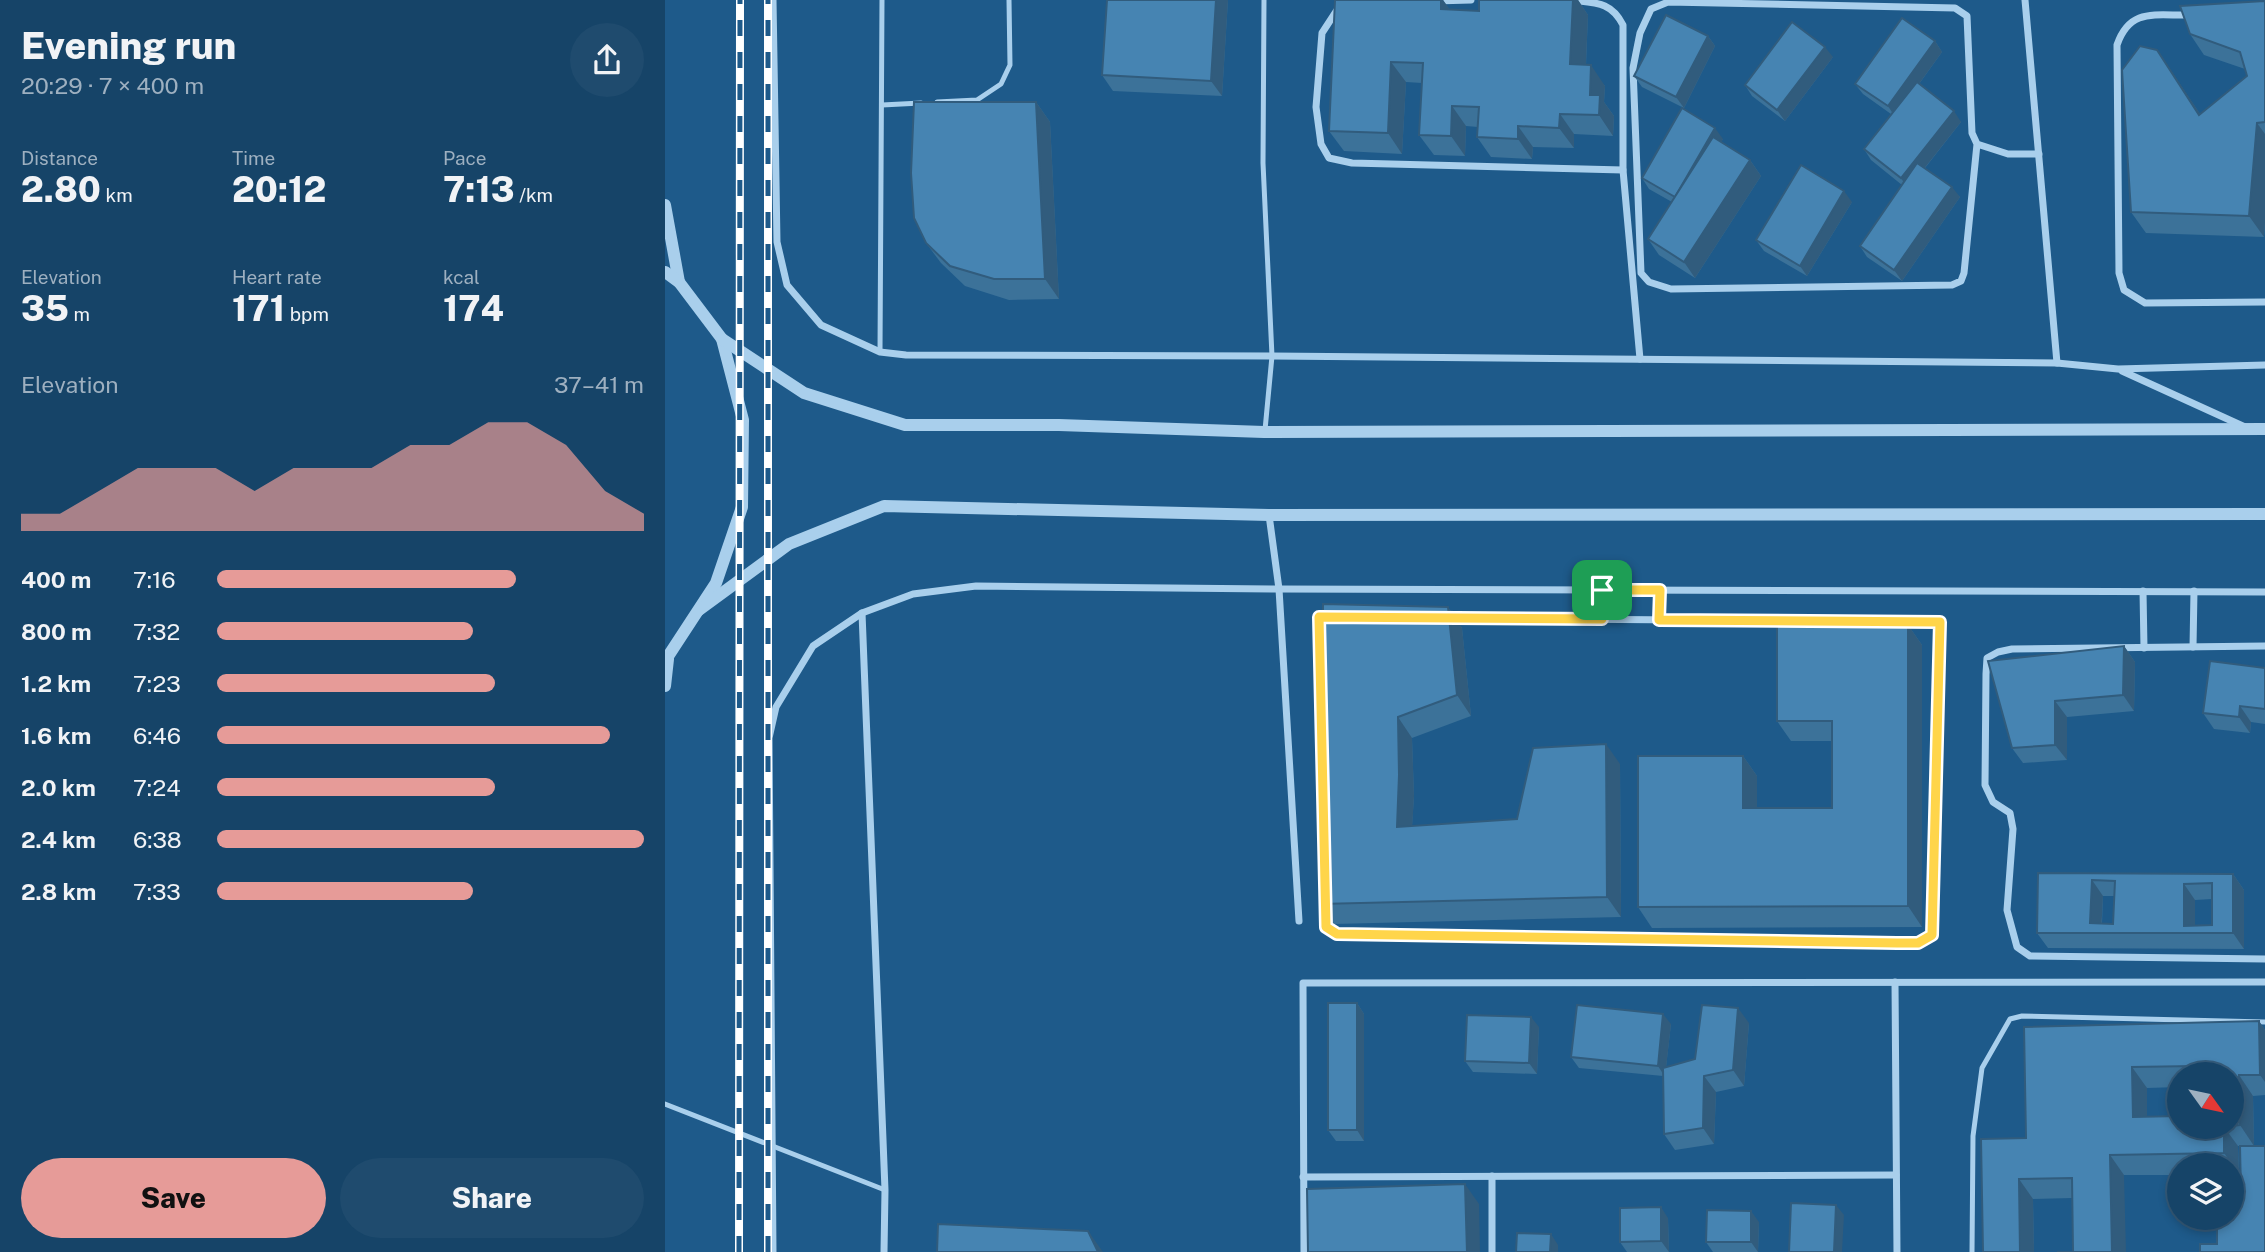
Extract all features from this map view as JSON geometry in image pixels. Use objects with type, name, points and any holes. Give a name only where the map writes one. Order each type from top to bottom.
[{"type":"street","points":[[773,0],[777,242],[786,285],[821,325],[880,352],[906,355],[2057,363],[2118,369],[2265,365]]},
{"type":"street","points":[[1430,1],[1471,0]]},
{"type":"street","points":[[1570,0],[1602,4],[1616,11],[1623,25],[1623,170],[1640,359]]},
{"type":"street","points":[[2025,0],[2057,363]]},
{"type":"street","points":[[1347,2],[1337,8],[1322,33],[1316,107],[1321,144],[1329,158],[1352,163],[1623,170]]},
{"type":"street","points":[[1977,144],[1964,273],[1961,281],[1952,285],[1671,289],[1649,282],[1641,273],[1633,68],[1640,33],[1651,9],[1668,2],[1955,8],[1968,16],[1972,133],[1977,144],[2008,154],[2039,154]]},
{"type":"street","points":[[2200,15],[2148,16],[2131,20],[2121,31],[2117,45],[2119,273],[2124,290],[2145,303],[2265,302]]},
{"type":"street","points":[[665,205],[679,282]]},
{"type":"street","points":[[665,272],[679,282],[722,339],[804,393],[905,425],[1059,425],[1264,432],[2265,429]]},
{"type":"street","points":[[665,686],[666,660],[716,583],[742,507],[743,420],[722,339]]},
{"type":"street","points":[[2118,369],[2250,429]]},
{"type":"street","points":[[699,610],[789,544],[884,506],[1269,515],[2265,514]]},
{"type":"street","points":[[1269,515],[1279,589],[1299,921]]},
{"type":"street","points":[[773,1252],[769,738],[776,707],[813,646],[862,613],[913,594],[976,586],[2265,592]]},
{"type":"street","points":[[1602,590],[1602,619]]},
{"type":"street","points":[[1659,620],[1660,590]]},
{"type":"street","points":[[2143,591],[2144,648]]},
{"type":"street","points":[[2193,647],[2194,592]]},
{"type":"street","points":[[862,613],[885,1190],[884,1252]]},
{"type":"street","points":[[1319,617],[1602,619],[1940,622],[1932,935],[1918,943],[1883,943],[1337,934],[1326,927],[1319,617]]},
{"type":"street","points":[[2265,646],[2012,649],[1998,652],[1987,658],[1985,785],[1993,802],[2010,813],[2013,830],[2007,910],[2017,947],[2030,956],[2265,959]]},
{"type":"street","points":[[1895,982],[1897,1252]]},
{"type":"street","points":[[1304,1252],[1303,983],[2265,982]]},
{"type":"street","points":[[1303,1177],[1896,1175]]},
{"type":"street","points":[[1492,1176],[1492,1252]]},
{"type":"lane","points":[[880,352],[882,0]]},
{"type":"lane","points":[[882,105],[977,100],[1001,83],[1010,65],[1009,0]]},
{"type":"lane","points":[[1264,0],[1263,163],[1272,356],[1264,432]]},
{"type":"lane","points":[[1972,1252],[1973,1136],[1982,1068],[2010,1019],[2022,1016],[2265,1022]]},
{"type":"lane","points":[[665,1104],[885,1190]]},
{"type":"building","points":[[1107,0],[1216,0],[1211,81],[1102,75]]},
{"type":"building","points":[[1335,0],[1441,0],[1441,9],[1479,11],[1479,0],[1573,0],[1570,64],[1591,65],[1590,95],[1600,95],[1599,115],[1560,114],[1559,128],[1518,126],[1518,139],[1477,137],[1479,107],[1452,106],[1451,136],[1419,135],[1423,63],[1391,62],[1388,133],[1329,131]]},
{"type":"building","points":[[2265,1],[2265,122],[2257,123],[2249,216],[2131,212],[2122,70],[2140,46],[2157,50],[2199,115],[2247,76],[2240,52],[2190,34],[2180,6]]},
{"type":"building","points":[[1666,15],[1708,36],[1676,97],[1634,76]]},
{"type":"building","points":[[1902,18],[1935,41],[1888,106],[1855,84]]},
{"type":"building","points":[[1792,22],[1825,47],[1777,110],[1745,85]]},
{"type":"building","points":[[1917,82],[1954,111],[1901,178],[1864,149]]},
{"type":"building","points":[[914,102],[1036,102],[1045,279],[994,279],[950,266],[926,243],[914,218],[911,173]]},
{"type":"building","points":[[1682,108],[1715,128],[1675,197],[1642,178]]},
{"type":"building","points":[[1713,137],[1750,160],[1684,262],[1648,239]]},
{"type":"building","points":[[1917,163],[1952,187],[1894,270],[1860,246]]},
{"type":"building","points":[[1801,165],[1844,191],[1800,266],[1756,240]]},
{"type":"building","points":[[1323,604],[1448,607],[1457,695],[1398,717],[1397,827],[1517,819],[1533,748],[1606,744],[1607,897],[1320,904]]},
{"type":"building","points":[[1777,624],[1908,625],[1908,906],[1638,907],[1638,756],[1743,756],[1743,808],[1832,808],[1832,721],[1777,721]]},
{"type":"building","points":[[2124,646],[2123,695],[2055,701],[2055,745],[2012,748],[1988,661]]},
{"type":"building","points":[[2210,661],[2265,668],[2265,709],[2240,706],[2239,717],[2203,713]]},
{"type":"building","points":[[2038,873],[2233,874],[2233,933],[2037,933]],"holes":[[[2092,880],[2115,881],[2113,924],[2090,923]],[[2212,883],[2212,925],[2184,926],[2184,884]]]},
{"type":"building","points":[[1328,1003],[1357,1003],[1357,1130],[1328,1130]]},
{"type":"building","points":[[1577,1005],[1663,1014],[1658,1066],[1571,1057]]},
{"type":"building","points":[[1702,1005],[1738,1008],[1733,1070],[1704,1076],[1703,1128],[1664,1134],[1663,1068],[1695,1059]]},
{"type":"building","points":[[1467,1015],[1531,1017],[1529,1063],[1465,1061]]},
{"type":"building","points":[[2259,1021],[2260,1075],[2244,1075],[2244,1062],[2167,1062],[2167,1066],[2132,1067],[2133,1117],[2167,1116],[2167,1139],[2224,1139],[2224,1153],[2110,1155],[2112,1252],[2073,1252],[2072,1178],[2019,1179],[2020,1252],[1983,1252],[1981,1139],[2026,1138],[2024,1027]]},
{"type":"building","points":[[2240,1146],[2265,1146],[2265,1252],[2200,1252],[2200,1244],[2217,1244],[2217,1230],[2244,1230],[2244,1153],[2240,1153]]},
{"type":"building","points":[[1465,1184],[1467,1252],[1308,1252],[1307,1189]]},
{"type":"building","points":[[1791,1203],[1836,1205],[1834,1252],[1789,1252]]},
{"type":"building","points":[[1661,1207],[1661,1241],[1620,1242],[1620,1208]]},
{"type":"building","points":[[1707,1210],[1751,1211],[1751,1242],[1706,1242]]},
{"type":"building","points":[[938,1224],[1088,1231],[1098,1252],[937,1252]]},
{"type":"building","points":[[1517,1233],[1551,1234],[1550,1252],[1516,1252]]},
{"type":"railway","points":[[739,1252],[740,0]]},
{"type":"railway","points":[[768,0],[768,1252]]},
{"type":"route","points":[[1602,590],[1660,590],[1659,620],[1940,622],[1932,935],[1918,943],[1897,943],[1337,934],[1326,927],[1319,617],[1602,619],[1602,590]]}]
